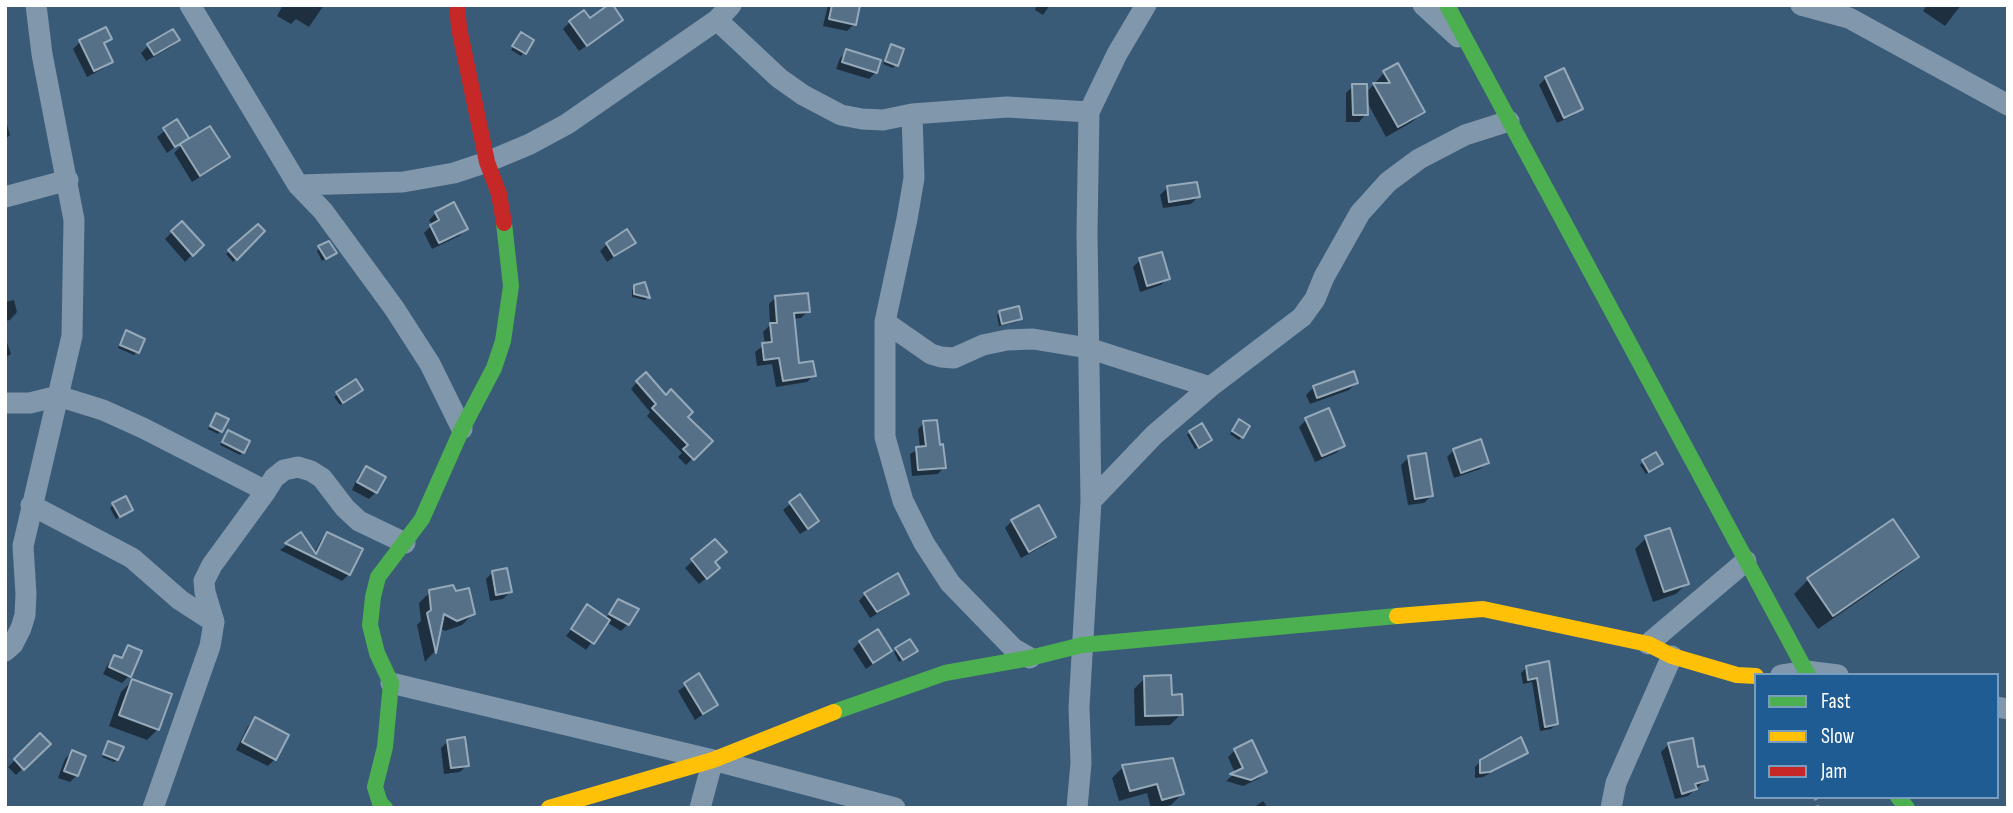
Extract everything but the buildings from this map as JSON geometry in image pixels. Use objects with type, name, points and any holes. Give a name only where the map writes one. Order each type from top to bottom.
[{"type":"street","points":[[5,651],[13,644],[22,628],[25,615],[23,547],[72,336],[74,220],[42,54],[36,5]]},
{"type":"street","points":[[190,5],[298,185],[338,231],[394,308],[430,364],[462,429]]},
{"type":"street","points":[[381,806],[375,787],[385,747],[391,683],[377,653],[370,625],[378,577],[422,519],[462,429],[494,369],[503,341],[511,286],[499,194],[488,162],[459,28],[457,5]]},
{"type":"street","points":[[1077,808],[1081,763],[1079,707],[1091,501],[1087,233],[1089,112],[1117,54],[1146,5]]},
{"type":"street","points":[[1423,5],[1470,48]]},
{"type":"street","points":[[1447,5],[1807,673]]},
{"type":"street","points":[[1801,5],[1854,12],[2008,105]]},
{"type":"street","points":[[298,185],[403,182],[454,173],[488,162],[567,124],[724,13],[779,78],[803,95],[841,115],[883,120],[912,114],[1007,107],[1089,112]]},
{"type":"street","points":[[912,114],[914,178],[885,322],[884,437],[903,501],[924,543],[950,583],[1014,649],[1030,658]]},
{"type":"street","points":[[1091,501],[1154,435],[1210,387],[1302,317],[1315,299],[1324,277],[1360,213],[1388,182],[1419,159],[1465,135],[1509,121]]},
{"type":"street","points":[[5,197],[68,180]]},
{"type":"street","points":[[885,322],[931,354],[941,357],[954,358],[983,345],[1007,340],[1033,339],[1088,348],[1210,387]]},
{"type":"street","points":[[5,403],[30,403],[58,396],[103,410],[266,491]]},
{"type":"street","points":[[153,808],[203,671],[214,622],[204,581],[212,565],[274,478],[284,470],[298,467],[311,471],[322,478],[345,508],[359,521],[405,543]]},
{"type":"street","points":[[32,505],[132,558],[180,600],[214,622]]},
{"type":"street","points":[[1648,643],[1746,561]]},
{"type":"street","points":[[549,808],[713,760],[801,723],[945,673],[1030,658],[1082,645],[1483,609],[1648,643],[1672,656],[1737,675],[1754,676]]},
{"type":"street","points":[[1611,808],[1616,783],[1672,656]]},
{"type":"street","points":[[391,683],[713,760],[895,808]]},
{"type":"street","points":[[700,808],[713,760]]},
{"type":"traffic: fast","points":[[1447,5],[1807,673]]},
{"type":"traffic: fast","points":[[385,808],[380,803],[375,787],[385,747],[391,683],[377,653],[370,625],[373,597],[378,577],[422,519],[462,429],[494,368],[503,341],[511,286],[504,223]]},
{"type":"traffic: fast","points":[[834,712],[945,673],[1030,658],[1082,645],[1397,616]]},
{"type":"traffic: fast","points":[[1900,799],[1907,808]]},
{"type":"traffic: slow","points":[[1397,616],[1483,609],[1648,644],[1672,656],[1737,675],[1754,676]]},
{"type":"traffic: slow","points":[[549,808],[713,760],[834,712]]},
{"type":"traffic: jam","points":[[457,5],[459,28],[487,162],[499,194],[504,223]]}]
